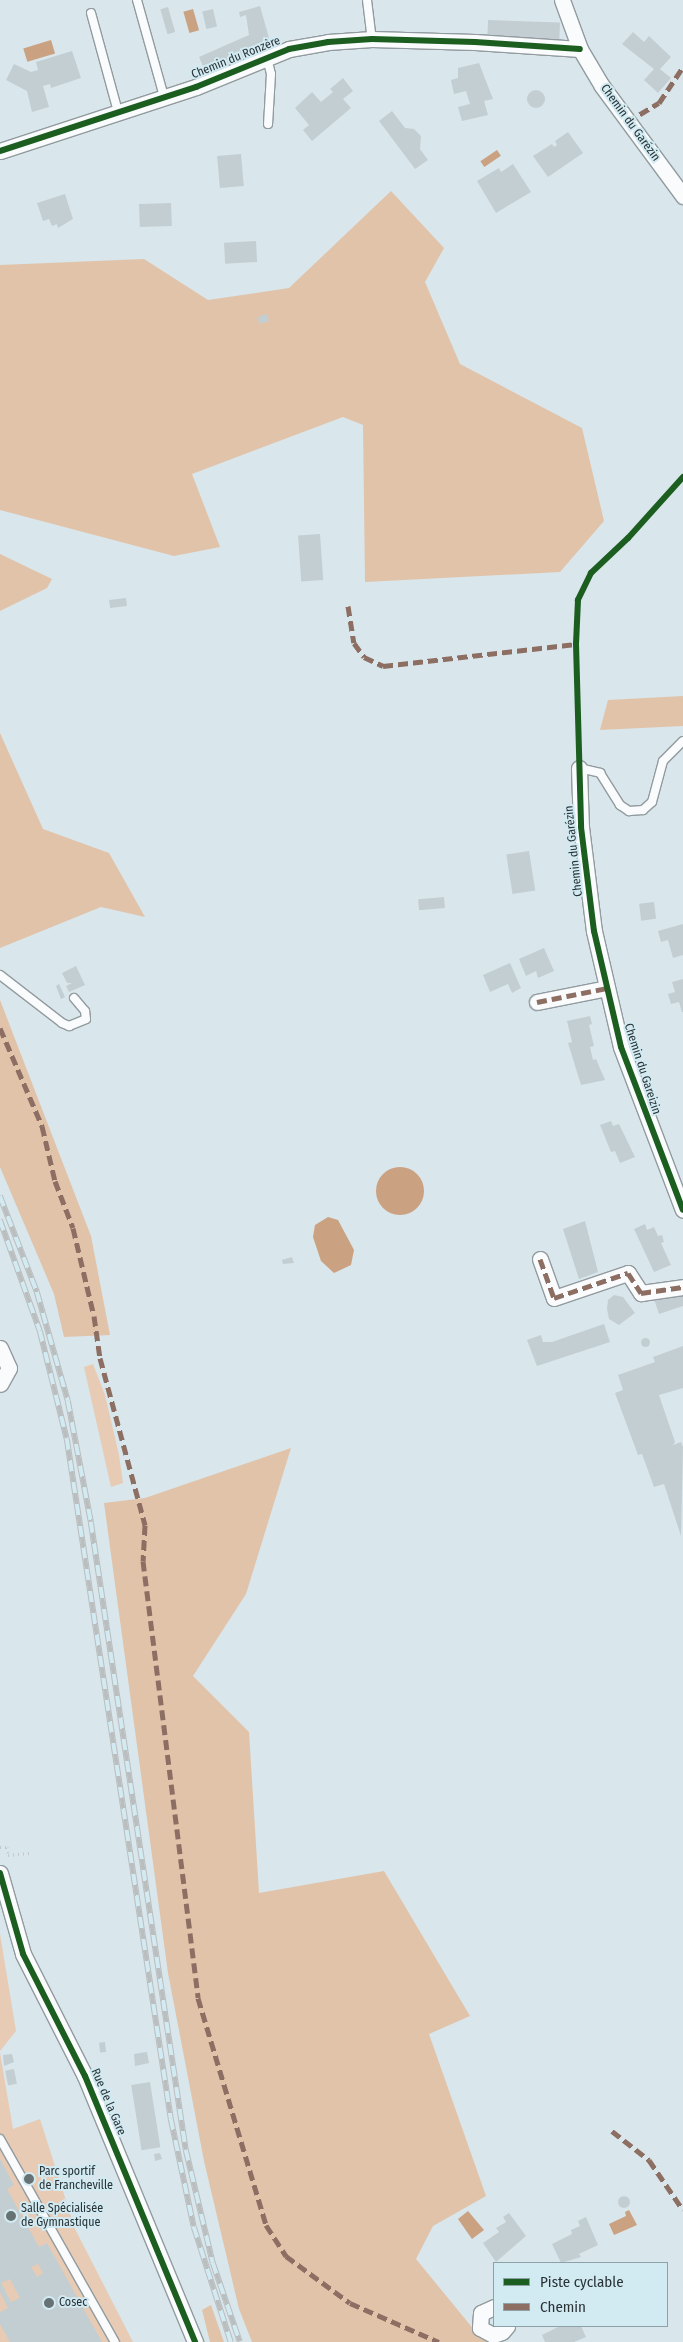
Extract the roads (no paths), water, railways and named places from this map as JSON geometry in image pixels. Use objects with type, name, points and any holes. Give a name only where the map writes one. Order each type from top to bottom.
[{"type":"street","name":"Chemin du Garézin","points":[[562,0],[580,49],[617,107],[683,196]]},
{"type":"street","name":"Chemin du Ronzère","points":[[0,151],[164,97],[289,50],[328,42],[372,39],[580,49]]},
{"type":"street","name":"Chemin du Garézin","points":[[579,768],[581,827],[594,931]]},
{"type":"street","name":"Chemin du Gareizin","points":[[594,931],[620,1047],[683,1210]]},
{"type":"street","points":[[537,1002],[607,988]]},
{"type":"street","points":[[540,1258],[554,1298],[628,1273],[641,1293],[683,1287]]},
{"type":"street","points":[[0,1348],[8,1368],[0,1384]]},
{"type":"street","name":"Rue de la Gare","points":[[0,1873],[10,1918],[23,1954],[85,2076],[195,2342]]},
{"type":"street","points":[[493,2307],[484,2309],[479,2323],[488,2334],[507,2333]]},
{"type":"lane","points":[[137,0],[164,97]]},
{"type":"lane","points":[[367,0],[372,39]]},
{"type":"lane","points":[[91,13],[118,112]]},
{"type":"lane","points":[[267,58],[271,74],[268,124]]},
{"type":"lane","points":[[579,768],[600,773],[620,805],[629,811],[643,810],[652,802],[663,761],[683,741]]},
{"type":"lane","points":[[0,975],[62,1023],[70,1026],[86,1019],[85,1011],[74,998]]},
{"type":"lane","points":[[0,2139],[114,2342]]},
{"type":"railway","points":[[0,1196],[37,1292],[68,1401],[91,1522],[186,2150],[213,2263],[240,2342]]},
{"type":"railway","points":[[0,1220],[40,1331],[67,1439],[171,2119],[194,2227],[231,2342]]},
{"type":"place","name":"Parc sportif de Francheville","points":[[29,2179]]},
{"type":"place","name":"Salle Spécialisée de Gymnastique","points":[[11,2216]]},
{"type":"place","name":"Cosec","points":[[49,2303]]}]
